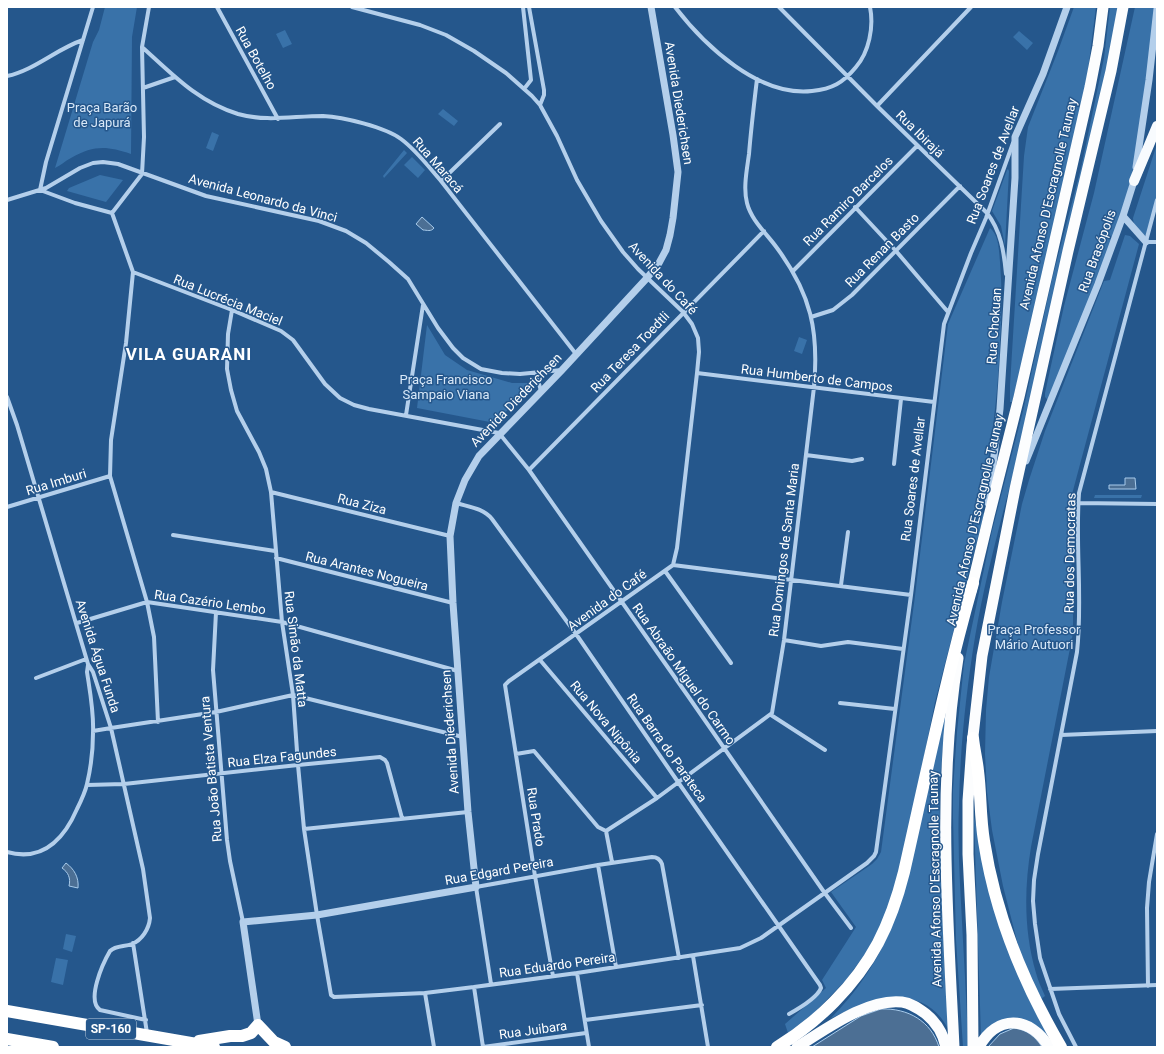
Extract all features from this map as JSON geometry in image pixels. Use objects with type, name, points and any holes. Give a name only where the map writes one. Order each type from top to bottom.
[{"type":"highway","name":"Avenida Afonso D'Escragnolle Taunay","points":[[954,1047],[946,860],[946,790],[950,717],[957,661],[973,583],[1019,397],[1088,94],[1098,46],[1103,7]]},
{"type":"highway","points":[[973,1047],[972,935],[968,854],[968,801],[973,738],[985,636],[1015,489],[1068,251],[1111,71],[1124,7]]},
{"type":"highway","points":[[777,1047],[816,1020],[854,979],[878,943],[890,917],[898,897],[942,700],[959,631],[973,583]]},
{"type":"highway","points":[[973,738],[978,772],[981,821],[993,887],[1005,926],[1024,975],[1036,1001],[1061,1047]]},
{"type":"highway","points":[[797,1047],[869,1006],[892,1002],[903,1002],[931,1018],[942,1032],[946,1047]]},
{"type":"highway","name":"SP-160","points":[[7,1011],[214,1047]]},
{"type":"highway","points":[[979,1047],[982,1040],[991,1031],[1008,1023],[1024,1025],[1031,1028],[1040,1035],[1048,1047]]},
{"type":"highway","points":[[190,1043],[230,1036],[242,1036],[251,1033],[258,1026],[274,1042],[285,1047]]},
{"type":"highway","points":[[7,1039],[52,1047]]},
{"type":"main road","points":[[1134,181],[1157,126]]},
{"type":"street","points":[[93,7],[46,162],[40,190],[74,203],[112,213]]},
{"type":"street","points":[[112,213],[142,174],[144,137],[142,47],[149,7]]},
{"type":"street","name":"Rua Botelho","points":[[217,7],[278,118]]},
{"type":"street","name":"Avenida do Café","points":[[352,7],[420,25],[446,35],[474,51],[506,73],[524,89],[540,105],[589,202],[623,252],[647,278],[683,312],[692,324],[698,338],[699,352],[697,373],[673,565],[505,685]]},
{"type":"street","points":[[523,7],[531,80],[524,89]]},
{"type":"street","points":[[529,7],[544,90],[544,95],[540,105]]},
{"type":"street","name":"Avenida Diederichsen","points":[[491,984],[476,887],[468,812],[453,603],[450,536],[456,503],[465,480],[479,456],[562,370],[647,278],[659,263],[666,250],[670,235],[678,172],[651,7]]},
{"type":"street","points":[[675,7],[714,50],[737,68],[757,79],[787,91],[806,92],[822,90],[835,86],[848,77],[860,63],[867,48],[870,32],[872,16],[870,7]]},
{"type":"street","name":"Rua Ibirajá","points":[[779,7],[917,146],[960,186],[995,223],[1004,253],[1008,296]]},
{"type":"street","points":[[877,106],[971,7]]},
{"type":"street","name":"Rua Soares de Avellar","points":[[779,926],[824,892],[867,863],[876,852],[911,594],[944,324],[1015,137],[1043,74],[1067,7]]},
{"type":"street","name":"Rua Brasópolis","points":[[1015,489],[1098,284],[1134,181],[1149,80],[1157,9]]},
{"type":"street","points":[[7,76],[26,70],[69,44],[83,40]]},
{"type":"street","name":"Rua Maracá","points":[[142,47],[197,95],[224,109],[261,119],[324,116],[361,123],[384,130],[401,138],[426,163],[441,181],[576,354]]},
{"type":"street","points":[[143,88],[175,77]]},
{"type":"street","name":"Rua Domingos de Santa Maria","points":[[757,79],[746,192],[748,207],[793,271],[803,292],[811,317],[816,350],[814,388],[784,640],[771,714]]},
{"type":"street","points":[[441,181],[500,124]]},
{"type":"street","name":"Rua Chokuan","points":[[989,516],[988,495],[1000,409],[1008,296],[1015,178],[1015,137]]},
{"type":"street","name":"Rua Ramiro Barcelos","points":[[793,271],[917,146]]},
{"type":"street","name":"Avenida Leonardo da Vinci","points":[[7,200],[40,190],[93,162],[118,164],[206,196],[313,219],[346,232],[366,243],[408,279],[438,328],[453,348],[463,358],[481,369],[502,373],[520,374],[562,370]]},
{"type":"street","name":"Rua Renan Basto","points":[[811,317],[833,310],[842,304],[960,186]]},
{"type":"street","name":"Rua dos Democratas","points":[[1076,1047],[1059,1014],[1040,958],[1033,901],[1034,880],[1079,636],[1079,493],[1157,200]]},
{"type":"street","points":[[855,207],[896,251],[948,312]]},
{"type":"street","points":[[112,213],[133,272],[126,343],[111,440],[110,476],[147,602],[154,637],[158,722]]},
{"type":"street","points":[[1123,216],[1146,242],[1157,242]]},
{"type":"street","name":"Rua Teresa Toedtli","points":[[529,470],[764,231]]},
{"type":"street","name":"Rua Lucrécia Maciel","points":[[133,272],[232,310],[281,331],[293,340],[325,384],[340,398],[354,405],[499,434]]},
{"type":"street","points":[[406,415],[424,304]]},
{"type":"street","name":"Rua Simão da Matta","points":[[232,310],[228,334],[227,369],[237,411],[259,452],[266,469],[270,492],[282,622],[293,695],[304,828],[316,915],[330,994],[332,996]]},
{"type":"street","points":[[536,373],[541,391]]},
{"type":"street","name":"Rua Humberto de Campos","points":[[697,373],[934,402]]},
{"type":"street","name":"Avenida Água Funda","points":[[7,397],[17,425],[86,659],[93,672],[111,728],[124,784],[143,869],[150,918],[149,926],[146,932],[133,944]]},
{"type":"street","points":[[894,464],[901,399]]},
{"type":"street","name":"Rua Abraão Miguel do Carmo","points":[[499,434],[529,470],[824,892],[851,928]]},
{"type":"street","points":[[806,455],[847,460],[862,460]]},
{"type":"street","name":"Rua Imburi","points":[[7,507],[110,476]]},
{"type":"street","name":"Rua Ziza","points":[[270,492],[450,536]]},
{"type":"street","points":[[1078,502],[1157,504]]},
{"type":"street","name":"Rua Barra do Parateca","points":[[456,503],[483,511],[488,514],[576,634],[821,986],[818,994],[789,1014]]},
{"type":"street","points":[[841,585],[848,532]]},
{"type":"street","points":[[173,535],[275,551]]},
{"type":"street","name":"Rua Arantes Nogueira","points":[[276,558],[453,603]]},
{"type":"street","points":[[673,565],[911,594]]},
{"type":"street","points":[[665,571],[731,663]]},
{"type":"street","name":"Rua Cazério Lembo","points":[[76,623],[147,602],[282,622],[458,671]]},
{"type":"street","name":"Rua João Batista Ventura","points":[[216,612],[213,657],[216,712],[227,840],[243,922]]},
{"type":"street","points":[[784,640],[821,646],[848,642],[903,649]]},
{"type":"street","points":[[36,678],[86,659]]},
{"type":"street","name":"Rua Nova Nipônia","points":[[540,660],[656,798]]},
{"type":"street","points":[[7,852],[24,855],[32,854],[58,841],[65,832],[75,813],[87,785],[94,731],[87,672],[88,664]]},
{"type":"street","name":"Rua Prado","points":[[505,685],[535,876],[553,976]]},
{"type":"street","points":[[94,731],[216,712],[293,695],[463,737]]},
{"type":"street","points":[[840,703],[895,709]]},
{"type":"street","points":[[606,831],[656,798],[771,714],[825,750]]},
{"type":"street","points":[[1061,735],[1157,731]]},
{"type":"street","points":[[516,754],[534,751],[598,827],[606,831]]},
{"type":"street","name":"Rua Elza Fagundes","points":[[87,785],[124,784],[298,765],[383,758],[387,763],[402,818]]},
{"type":"street","points":[[304,828],[468,812]]},
{"type":"street","points":[[606,831],[612,862]]},
{"type":"street","points":[[1148,986],[1147,908],[1157,837]]},
{"type":"street","name":"Rua Edgard Pereira","points":[[243,922],[316,915],[612,862],[652,857],[658,858],[662,864],[679,958]]},
{"type":"street","points":[[598,865],[616,967]]},
{"type":"street","points":[[243,922],[258,1026]]},
{"type":"street","name":"Rua Eduardo Pereira","points":[[332,996],[425,993],[693,956],[740,948],[750,944],[779,926]]},
{"type":"street","points":[[146,1020],[100,1010],[94,1002],[95,987],[110,951],[113,948],[133,944],[146,1020],[147,1035]]},
{"type":"street","points":[[693,956],[708,1047]]},
{"type":"street","points":[[577,973],[589,1047]]},
{"type":"street","points":[[1050,989],[1157,986]]},
{"type":"street","points":[[474,987],[483,1047]]},
{"type":"street","points":[[425,993],[434,1047]]},
{"type":"street","points":[[585,1020],[702,1004]]},
{"type":"street","name":"Rua Juibara","points":[[483,1047],[586,1033]]},
{"type":"green space","name":"Praça Barão de Japurá","points":[[105,7],[137,7],[132,37],[131,154],[108,148],[94,149],[79,154],[55,168],[93,42],[99,30]]},
{"type":"green space","points":[[1074,7],[1096,7],[1087,78],[1022,364],[1012,402],[1010,402],[1024,156],[1028,127]]},
{"type":"green space","points":[[1110,7],[1122,7],[1016,463],[988,571],[979,615],[966,700],[962,742],[958,839],[968,1047],[963,1047],[956,940],[953,790],[964,664],[992,531],[1023,411],[1052,279],[1081,168],[1104,58]]},
{"type":"green space","points":[[1135,7],[1155,7],[1141,130],[1131,178],[1125,202],[1108,252],[1048,400],[1045,397],[1045,393],[1064,306],[1094,193]]},
{"type":"green space","points":[[285,30],[292,44],[283,48],[276,34]]},
{"type":"green space","points":[[1019,31],[1033,43],[1027,50],[1013,37]]},
{"type":"green space","points":[[443,109],[458,121],[454,126],[438,114]]},
{"type":"green space","points":[[212,132],[219,135],[213,151],[206,148]]},
{"type":"green space","points":[[1157,144],[1157,195],[1146,236],[1139,231],[1133,221],[1133,218]]},
{"type":"green space","points":[[404,150],[407,153],[384,178],[383,176]]},
{"type":"green space","points":[[412,157],[425,170],[418,178],[404,165]]},
{"type":"green space","points":[[1008,169],[1005,246],[1001,226],[992,211]]},
{"type":"green space","points":[[100,175],[123,180],[106,202],[67,191],[69,188]]},
{"type":"green space","points":[[990,228],[997,239],[999,248],[1001,311],[996,403],[987,465],[979,506],[984,514],[935,702],[901,871],[881,926],[865,954],[846,980],[813,1014],[788,1033],[785,1024],[826,988],[822,980],[856,927],[831,892],[872,864],[881,852],[915,596],[948,324]]},
{"type":"green space","name":"Praça Professor Mário Autuori","points":[[1125,235],[1130,236],[1139,244],[1071,498],[1073,633],[1031,847],[1027,879],[1026,910],[1029,942],[1038,979],[1045,996],[1040,1000],[1019,949],[1003,886],[992,830],[987,792],[985,754],[986,710],[989,677],[1002,602],[1022,504],[1029,480],[1045,431],[1104,281],[1110,280]]},
{"type":"green space","name":"Praça Francisco Sampaio Viana","points":[[427,325],[445,355],[467,370],[512,383],[534,383],[495,423],[417,408]]},
{"type":"green space","points":[[799,337],[807,340],[802,354],[794,351]]},
{"type":"green space","points":[[791,373],[809,375],[808,380],[806,382],[790,380]]},
{"type":"green space","points":[[1095,495],[1142,495],[1141,498],[1094,498]]},
{"type":"green space","points":[[946,716],[939,789],[944,959],[948,1029],[937,1014],[924,1004],[910,999],[894,998],[877,1000],[861,1005],[830,1019],[864,979],[889,933],[943,717]]},
{"type":"green space","points":[[974,817],[978,834],[1047,1035],[1021,1020],[981,1037]]},
{"type":"green space","points":[[66,934],[76,936],[72,952],[63,949]]},
{"type":"green space","points":[[56,958],[68,960],[63,985],[51,982]]},
{"type":"shaded area","points":[[422,217],[434,228],[432,230],[423,230],[416,224]]},
{"type":"shaded area","points":[[1125,478],[1135,478],[1136,489],[1109,489],[1109,485],[1125,485]]},
{"type":"shaded area","points":[[66,863],[71,868],[78,880],[78,888],[69,886],[70,880],[66,871],[62,868]]},
{"type":"shaded area","points":[[881,1009],[900,1011],[917,1018],[930,1030],[939,1047],[812,1047],[861,1016]]},
{"type":"shaded area","points":[[1014,1028],[1023,1030],[1030,1034],[1042,1047],[988,1047],[1000,1034]]},
{"type":"district","name":"VILA GUARANI","points":[[189,354]]}]
